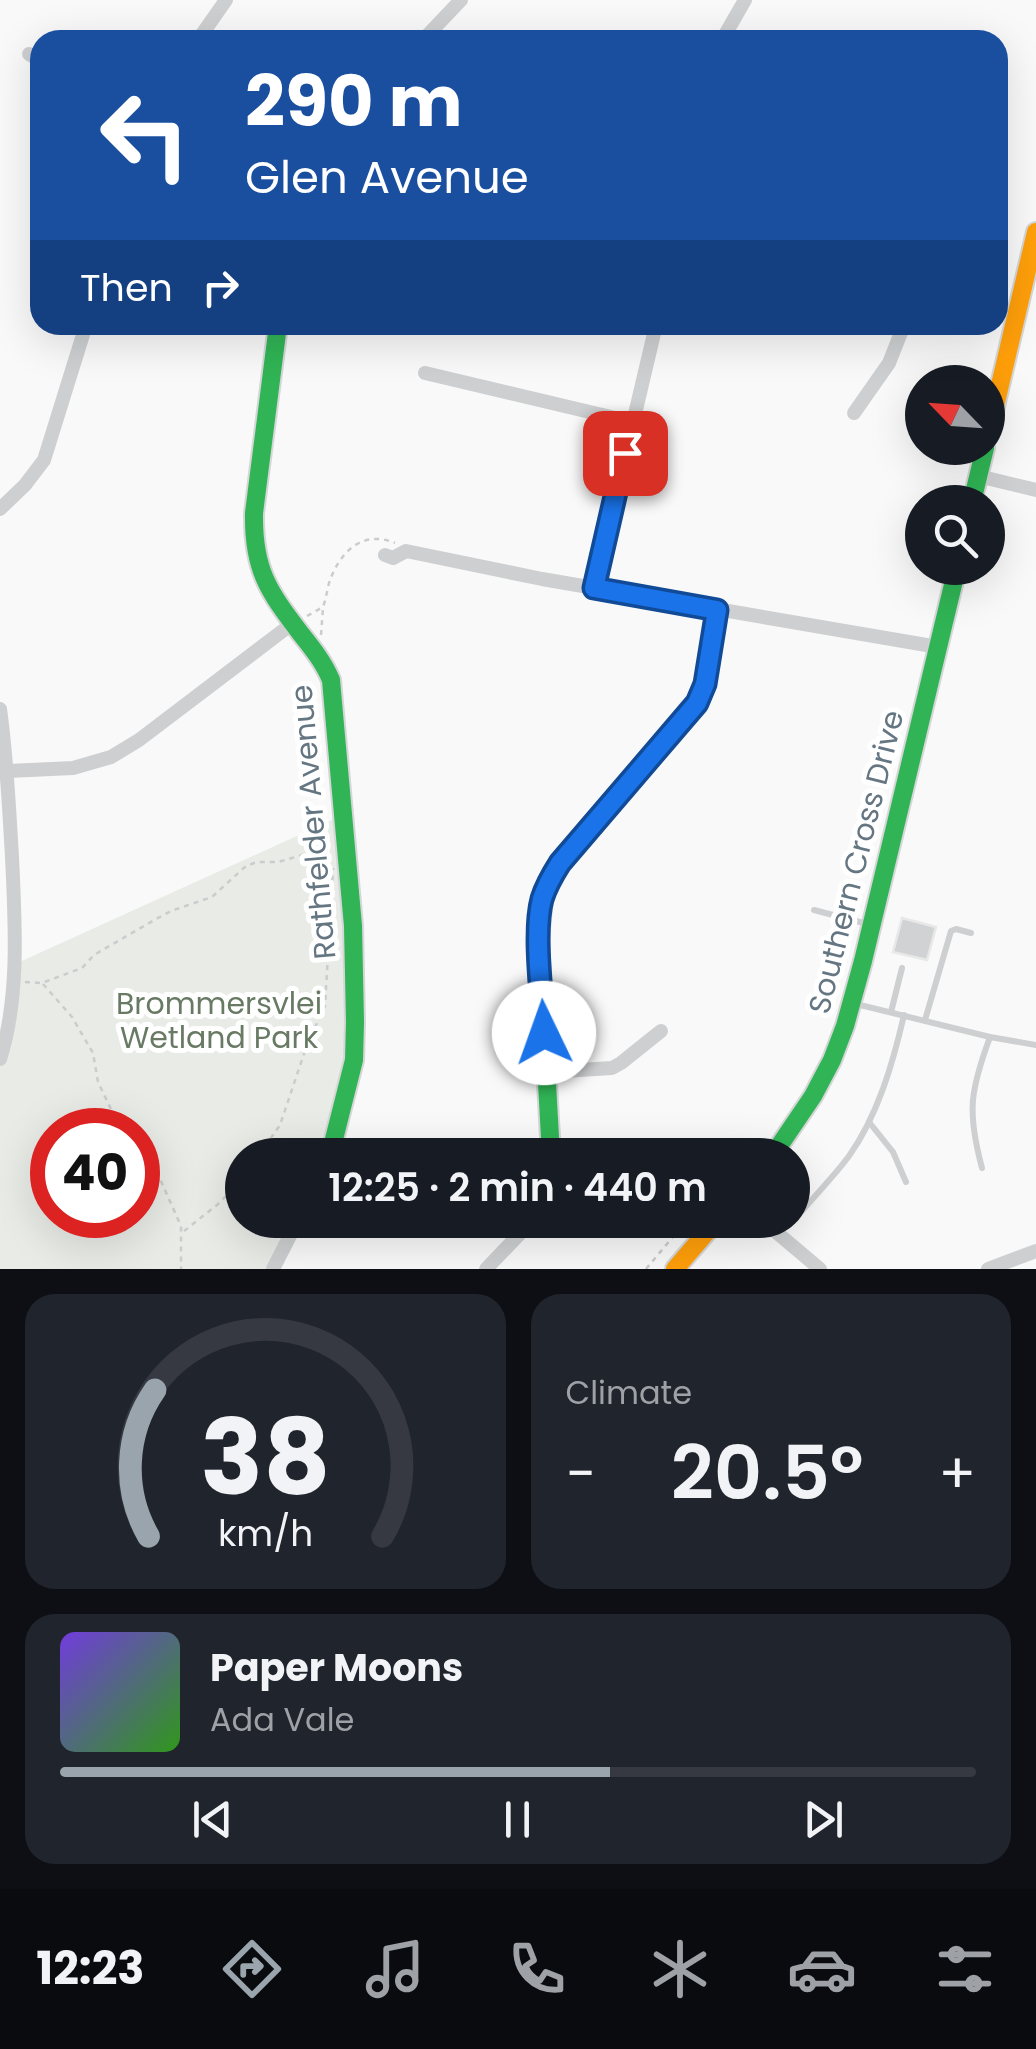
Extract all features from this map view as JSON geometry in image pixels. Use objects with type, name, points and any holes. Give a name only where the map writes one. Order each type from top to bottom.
[{"type":"street","points":[[205,30],[226,0]]},
{"type":"street","points":[[432,30],[461,0]]},
{"type":"street","points":[[728,30],[745,0]]},
{"type":"street","points":[[1005,365],[1036,232]]},
{"type":"street","points":[[0,508],[25,486],[44,460],[83,335]]},
{"type":"street","name":"Rathfelder Avenue","points":[[277,335],[254,513],[254,542],[260,574],[321,660],[330,680],[353,926],[355,1046],[334,1138]]},
{"type":"street","points":[[594,588],[654,335]]},
{"type":"street","points":[[854,412],[889,363],[900,335]]},
{"type":"street","points":[[424,374],[632,422]]},
{"type":"street","points":[[976,485],[981,465]]},
{"type":"street","points":[[978,476],[1036,490]]},
{"type":"street","points":[[385,555],[395,557],[403,551],[938,647]]},
{"type":"street","name":"Southern Cross Drive","points":[[786,1138],[824,1078],[852,1002],[953,585]]},
{"type":"street","points":[[550,1138],[539,940],[543,896],[560,863],[697,703],[705,684],[717,610]]},
{"type":"street","points":[[8,772],[73,768],[111,757],[293,623]]},
{"type":"street","points":[[0,709],[8,772],[15,921],[9,1019],[0,1058]]},
{"type":"street","points":[[547,1072],[612,1068],[661,1031]]},
{"type":"street","points":[[273,1269],[289,1238]]},
{"type":"street","points":[[486,1269],[516,1238]]},
{"type":"street","points":[[675,1269],[702,1238]]},
{"type":"street","points":[[783,1238],[820,1269]]},
{"type":"street","points":[[988,1269],[1036,1252]]},
{"type":"lane","points":[[814,910],[871,925]]},
{"type":"lane","points":[[925,1020],[951,931],[972,933]]},
{"type":"lane","points":[[891,1012],[902,968]]},
{"type":"lane","points":[[852,1002],[990,1038],[1036,1045]]},
{"type":"lane","points":[[810,1201],[849,1155],[869,1122],[888,1074],[904,1015]]},
{"type":"lane","points":[[982,1168],[971,1111],[990,1038]]},
{"type":"lane","points":[[869,1122],[888,1144],[906,1182]]},
{"type":"path","points":[[323,617],[330,580],[358,542],[374,537],[386,539],[403,551]]},
{"type":"path","points":[[293,623],[323,607]]},
{"type":"path","points":[[12,980],[42,983],[82,968],[94,955],[172,911],[212,896],[246,866],[278,862],[346,842]]},
{"type":"path","points":[[271,1138],[280,1125],[308,1042],[325,1006],[333,860]]},
{"type":"path","points":[[42,983],[72,1017],[92,1053],[98,1082],[110,1108]]},
{"type":"path","points":[[160,1179],[181,1233],[181,1269]]},
{"type":"path","points":[[181,1233],[225,1197]]},
{"type":"path","points":[[646,1269],[672,1238]]},
{"type":"green space","name":"Brommersvlei Wetland Park","points":[[343,815],[355,1022],[333,1138],[225,1138],[225,1238],[289,1238],[273,1269],[0,1269],[0,1059],[13,965]]},
{"type":"building","points":[[902,918],[936,927],[927,960],[893,952]]},
{"type":"traffic: fast","points":[[277,335],[254,533],[260,565],[271,592],[331,680],[353,926],[355,1022],[354,1060],[334,1138]]},
{"type":"traffic: fast","points":[[976,485],[981,465]]},
{"type":"traffic: fast","points":[[785,1138],[813,1096],[845,1026],[953,585]]},
{"type":"traffic: fast","points":[[550,1138],[539,940],[543,896],[560,863],[701,696],[717,610]]},
{"type":"traffic: slow","points":[[1005,365],[1036,232]]},
{"type":"traffic: slow","points":[[675,1269],[702,1238]]},
{"type":"route","points":[[544,1033],[539,924],[546,887],[560,863],[697,703],[705,684],[717,610],[594,588],[625,453]]}]
